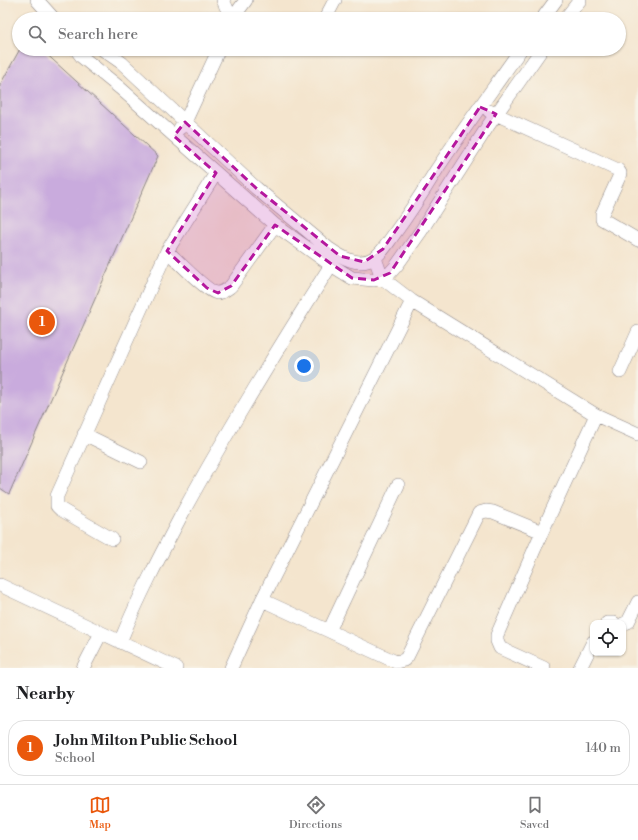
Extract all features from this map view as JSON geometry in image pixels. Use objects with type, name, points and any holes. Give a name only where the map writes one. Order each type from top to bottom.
[{"type":"street","points":[[37,0],[48,12]]},
{"type":"street","points":[[223,0],[228,12]]},
{"type":"street","points":[[237,12],[246,0]]},
{"type":"street","points":[[329,12],[335,0]]},
{"type":"street","points":[[547,12],[556,0]]},
{"type":"street","points":[[571,12],[580,0]]},
{"type":"street","points":[[81,56],[120,88],[275,225],[331,266],[352,278],[374,280],[382,278],[390,273],[397,265],[421,231],[496,114],[537,56]]},
{"type":"street","points":[[112,56],[122,63],[256,188],[340,256],[353,262],[364,262],[375,258],[383,249],[401,226],[439,167],[516,56]]},
{"type":"street","points":[[174,136],[185,122],[216,56]]},
{"type":"street","points":[[480,107],[618,170],[620,173],[619,177],[602,214],[602,219],[638,240]]},
{"type":"street","points":[[112,539],[60,509],[57,506],[57,496],[167,251],[216,173]]},
{"type":"street","points":[[167,251],[207,288],[218,293],[224,292],[275,225]]},
{"type":"street","points":[[375,258],[382,278],[412,301],[596,415],[638,434]]},
{"type":"street","points":[[120,642],[165,547],[213,457],[331,266]]},
{"type":"street","points":[[231,668],[262,600],[412,301]]},
{"type":"street","points":[[620,372],[638,332]]},
{"type":"street","points":[[544,668],[500,648],[497,642],[497,635],[542,532],[596,415]]},
{"type":"street","points":[[84,434],[141,462]]},
{"type":"street","points":[[329,631],[398,485]]},
{"type":"street","points":[[262,600],[396,662],[404,660],[408,657],[479,513],[486,511],[494,512],[542,532]]},
{"type":"street","points":[[0,585],[176,668]]},
{"type":"street","points":[[626,623],[628,622],[638,602]]},
{"type":"street","points":[[83,668],[101,633]]},
{"type":"street","points":[[580,668],[590,648]]},
{"type":"highlighted area","points":[[480,107],[496,114],[390,273],[374,280],[352,278],[275,225],[231,286],[218,293],[207,288],[167,251],[216,173],[174,136],[185,122],[256,188],[340,256],[364,262],[383,249]]},
{"type":"building","points":[[16,56],[49,56],[158,156],[9,494],[0,488],[0,85]]},
{"type":"place","name":"John Milton Public School","points":[[42,322]]}]
